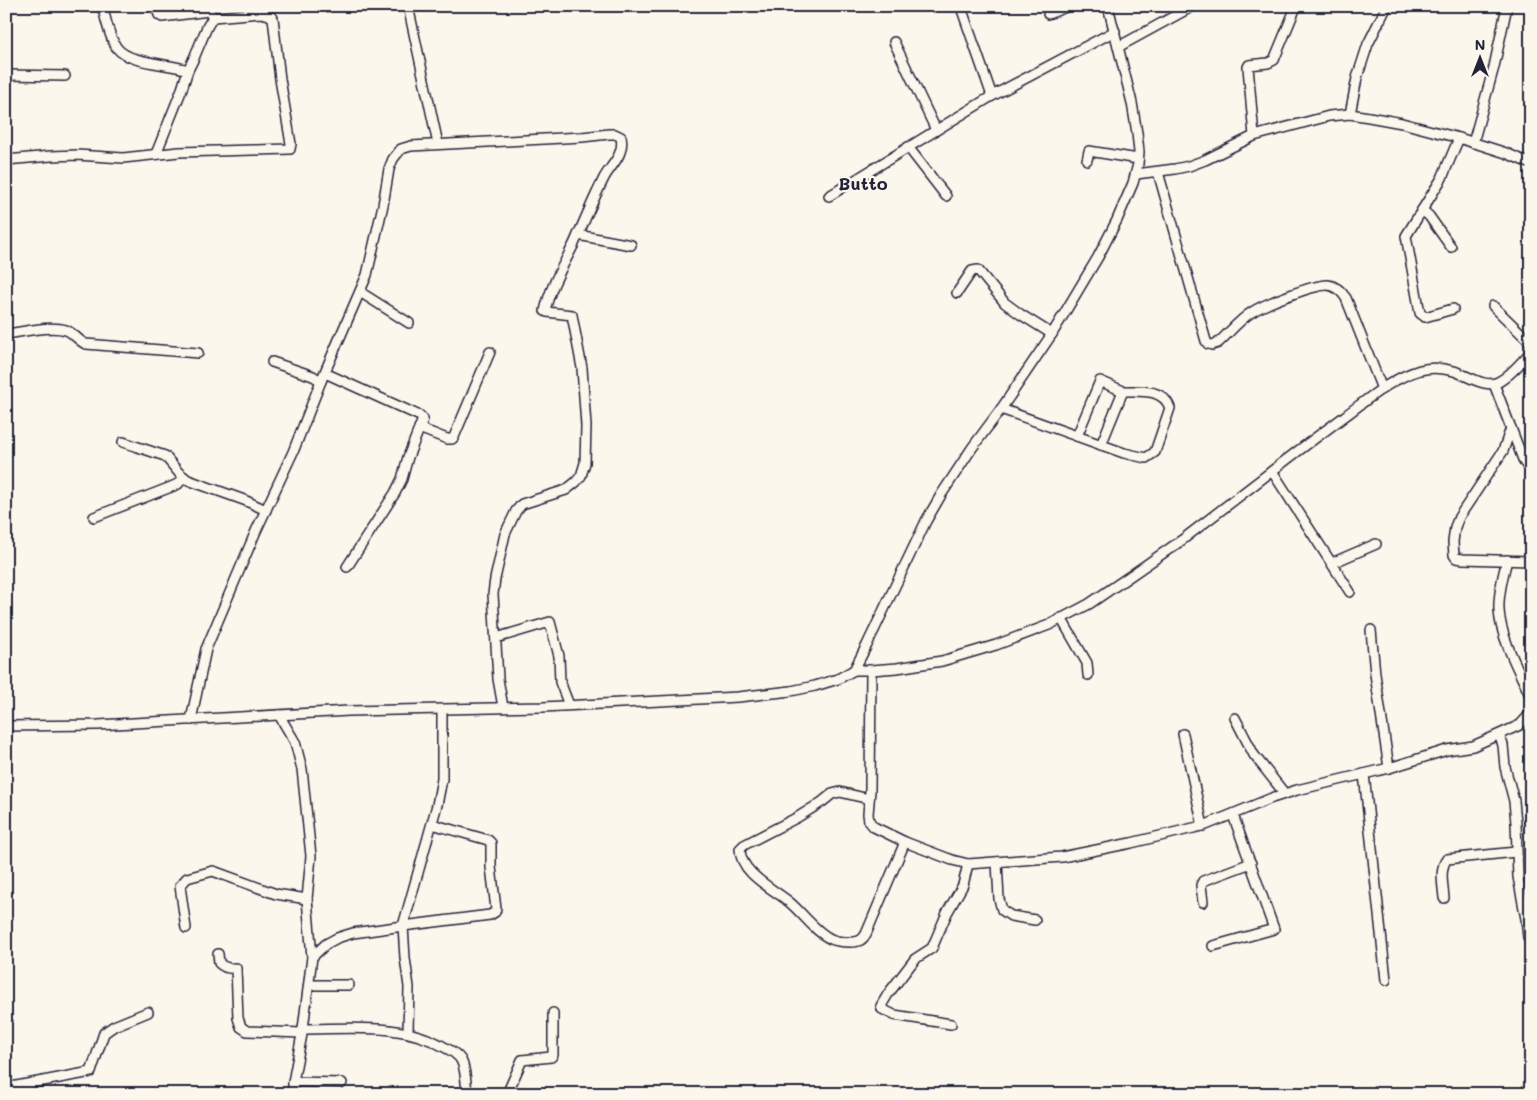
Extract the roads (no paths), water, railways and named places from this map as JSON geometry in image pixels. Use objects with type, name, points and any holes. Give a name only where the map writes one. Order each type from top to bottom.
[{"type":"street","points":[[102,6],[115,44],[119,50],[143,61],[188,70]]},
{"type":"street","points":[[156,6],[159,15],[162,17],[209,11],[213,17]]},
{"type":"street","points":[[408,6],[438,144]]},
{"type":"street","points":[[1048,14],[1069,6]]},
{"type":"street","points":[[854,670],[940,495],[1052,334],[1098,257],[1117,220],[1136,174],[1138,159],[1137,133],[1132,103],[1108,6]]},
{"type":"street","points":[[1118,47],[1193,6]]},
{"type":"street","points":[[1350,114],[1357,78],[1368,44],[1387,6]]},
{"type":"street","points":[[1474,143],[1494,67],[1507,6]]},
{"type":"street","points":[[1254,136],[1248,67],[1249,65],[1268,63],[1274,60],[1296,8]]},
{"type":"street","points":[[962,10],[992,96]]},
{"type":"street","points":[[6,160],[77,155],[118,158],[156,154],[289,150],[291,148],[273,18],[265,14],[213,17]]},
{"type":"street","points":[[156,154],[188,70],[213,17]]},
{"type":"street","points":[[829,196],[992,96],[1115,31]]},
{"type":"street","points":[[894,42],[936,130]]},
{"type":"street","points":[[6,75],[65,76]]},
{"type":"street","points":[[1136,174],[1175,169],[1205,160],[1254,136],[1315,119],[1350,114],[1402,123],[1459,138],[1506,153],[1531,164]]},
{"type":"street","points":[[191,720],[206,649],[266,510],[294,452],[370,265],[389,169],[393,158],[405,147],[609,134],[619,135],[622,142],[620,152],[609,168],[550,292],[545,311],[572,316],[582,368],[586,426],[586,463],[581,476],[566,490],[522,504],[516,511],[505,534],[495,578],[493,610],[498,679],[503,707]]},
{"type":"street","points":[[1453,309],[1425,317],[1420,313],[1406,236],[1442,178],[1459,138]]},
{"type":"street","points":[[908,147],[946,196]]},
{"type":"street","points":[[1087,160],[1089,151],[1138,159]]},
{"type":"street","points":[[1158,172],[1208,344],[1218,343],[1250,314],[1262,306],[1300,292],[1328,285],[1342,292],[1346,298],[1382,389]]},
{"type":"street","points":[[1422,210],[1429,216],[1451,247]]},
{"type":"street","points":[[578,235],[631,245]]},
{"type":"street","points":[[957,293],[972,272],[978,270],[1005,303],[1052,334]]},
{"type":"street","points":[[360,292],[409,323]]},
{"type":"street","points":[[1493,306],[1531,343]]},
{"type":"street","points":[[6,334],[34,330],[65,329],[86,344],[198,353]]},
{"type":"street","points":[[419,428],[447,438],[452,439],[454,437],[490,352]]},
{"type":"street","points":[[6,726],[98,725],[349,711],[442,710],[738,697],[791,692],[838,679],[854,670],[871,670],[942,661],[996,645],[1049,624],[1089,604],[1182,540],[1285,460],[1382,389],[1406,375],[1429,368],[1454,372],[1487,384],[1494,384],[1505,378],[1531,352]]},
{"type":"street","points":[[272,362],[313,376],[323,377],[420,416],[423,420],[402,479],[395,493],[347,567]]},
{"type":"street","points":[[1001,409],[1124,453],[1146,458],[1155,452],[1170,408],[1168,402],[1154,392],[1146,390],[1123,391],[1100,381],[1077,436]]},
{"type":"street","points":[[1494,384],[1524,462],[1531,470]]},
{"type":"street","points":[[1101,445],[1123,391]]},
{"type":"street","points":[[1511,428],[1503,451],[1459,517],[1455,527],[1454,554],[1456,558],[1463,559],[1531,561]]},
{"type":"street","points":[[124,442],[166,456],[184,478],[266,510]]},
{"type":"street","points":[[1272,471],[1350,592]]},
{"type":"street","points":[[94,517],[172,487],[184,478]]},
{"type":"street","points":[[1332,563],[1376,544]]},
{"type":"street","points":[[1507,560],[1498,610],[1501,628],[1531,697]]},
{"type":"street","points":[[1061,618],[1087,663],[1088,676]]},
{"type":"street","points":[[496,638],[550,622],[558,656],[560,682],[569,705]]},
{"type":"street","points":[[1371,630],[1375,674],[1389,768]]},
{"type":"street","points":[[871,670],[869,821],[874,827],[905,842],[968,864],[1062,857],[1203,826],[1285,794],[1389,768],[1448,750],[1473,746],[1520,725],[1531,714]]},
{"type":"street","points":[[408,1032],[409,987],[404,958],[403,926],[432,824],[442,778],[442,710]]},
{"type":"street","points":[[279,715],[295,742],[302,769],[311,856],[307,899],[312,957],[310,985],[293,1082],[293,1094]]},
{"type":"street","points":[[1236,718],[1254,754],[1285,794]]},
{"type":"street","points":[[1183,734],[1203,826]]},
{"type":"street","points":[[1499,735],[1503,745],[1514,801],[1519,888],[1528,937],[1531,942]]},
{"type":"street","points":[[1364,774],[1386,980]]},
{"type":"street","points":[[869,799],[840,792],[832,794],[798,817],[744,845],[740,849],[740,854],[757,879],[788,901],[830,939],[843,942],[858,942],[866,934],[905,842]]},
{"type":"street","points":[[1213,946],[1274,929],[1233,815]]},
{"type":"street","points":[[312,957],[326,944],[353,932],[490,915],[495,912],[491,843],[488,840],[432,824]]},
{"type":"street","points":[[1444,898],[1442,875],[1444,863],[1447,859],[1516,852]]},
{"type":"street","points":[[997,862],[999,899],[1002,910],[1011,916],[1035,920]]},
{"type":"street","points":[[951,1024],[894,1015],[882,1009],[882,1006],[888,994],[915,959],[932,948],[947,913],[963,885],[968,864]]},
{"type":"street","points":[[1203,902],[1203,881],[1251,864]]},
{"type":"street","points":[[186,928],[180,886],[186,878],[194,875],[213,871],[276,894],[307,899]]},
{"type":"street","points":[[218,954],[219,963],[222,966],[231,969],[236,968],[238,1018],[241,1027],[247,1031],[370,1029],[408,1032],[442,1045],[457,1054],[465,1071],[467,1094]]},
{"type":"street","points":[[310,985],[349,985]]},
{"type":"street","points":[[6,1088],[91,1072],[104,1034],[114,1026],[148,1012]]},
{"type":"street","points":[[506,1094],[522,1060],[551,1057],[553,1055],[553,1012]]},
{"type":"street","points":[[293,1082],[342,1083]]},
{"type":"district","name":"Butto","points":[[863,184]]}]
